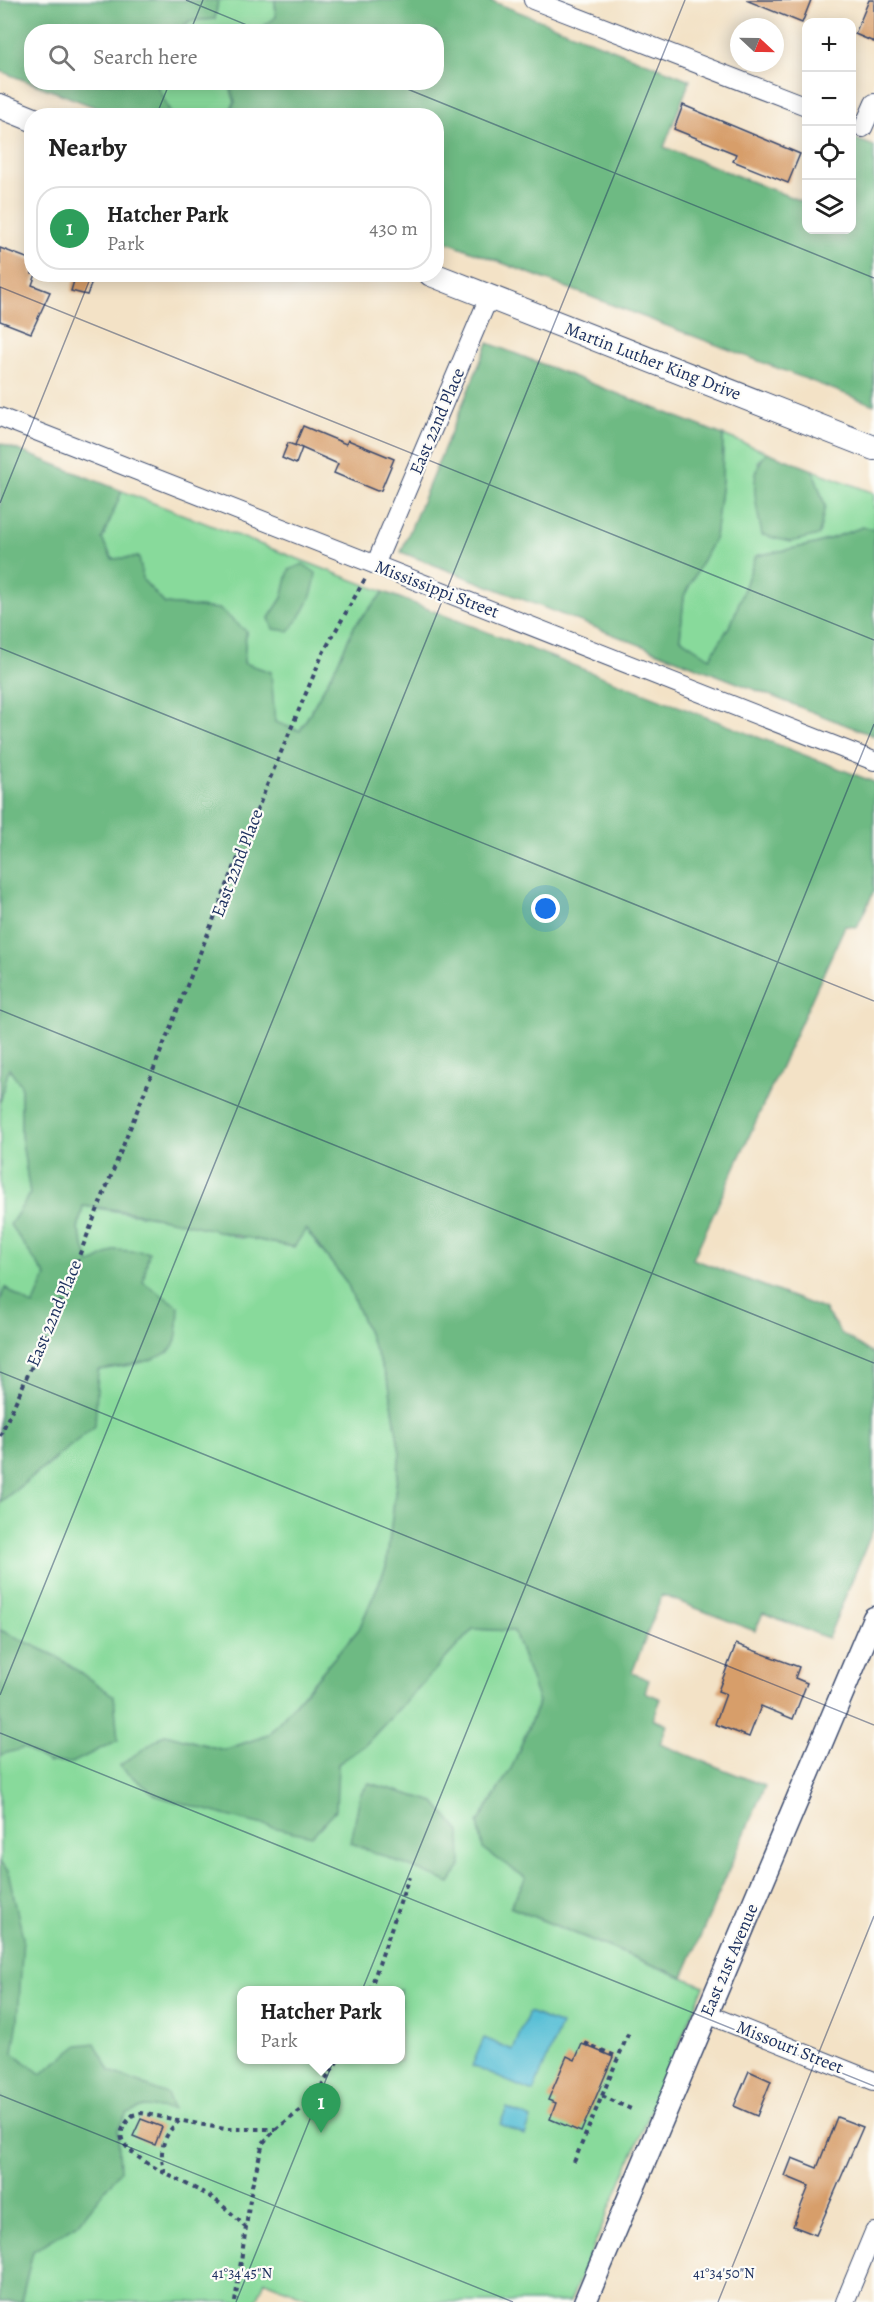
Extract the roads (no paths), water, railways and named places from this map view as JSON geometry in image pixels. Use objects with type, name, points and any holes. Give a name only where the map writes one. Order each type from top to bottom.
[{"type":"main road","points":[[0,106],[24,115]]},
{"type":"main road","name":"Martin Luther King Drive","points":[[444,279],[874,448]]},
{"type":"street","points":[[533,0],[802,104]]},
{"type":"street","points":[[863,128],[874,103]]},
{"type":"street","name":"East 22nd Place","points":[[375,565],[489,297]]},
{"type":"street","name":"Mississippi Street","points":[[0,417],[874,761]]},
{"type":"street","name":"East 21st Avenue","points":[[585,2302],[874,1618]]},
{"type":"street","name":"Missouri Street","points":[[706,2014],[874,2081]]},
{"type":"street","points":[[845,2302],[874,2232]]},
{"type":"water","points":[[529,2012],[561,2025],[533,2092],[472,2066],[484,2038],[513,2050]]},
{"type":"water","points":[[507,2108],[531,2119],[525,2135],[500,2124]]},
{"type":"place","name":"Hatcher Park","points":[[321,2133]]}]
